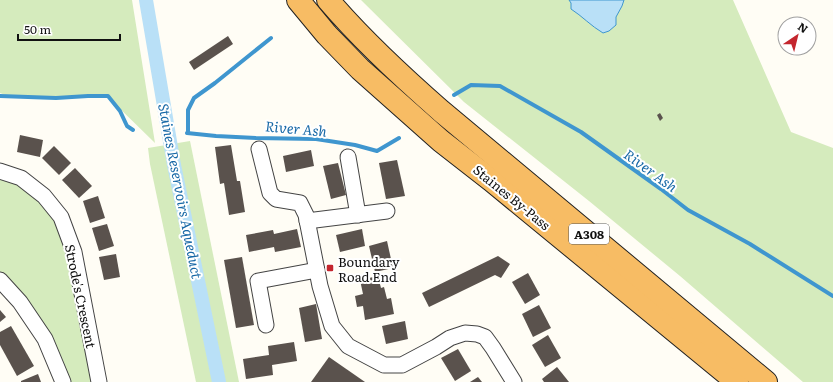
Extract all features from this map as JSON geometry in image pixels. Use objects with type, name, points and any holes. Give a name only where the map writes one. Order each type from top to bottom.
[{"type":"highway","name":"Staines By-Pass","points":[[298,0],[360,69],[436,136],[737,382]]},
{"type":"highway","name":"Staines By-Pass","points":[[328,0],[362,38],[440,111],[766,382]]},
{"type":"street","points":[[259,149],[270,193],[276,199],[300,203],[306,214],[320,286],[332,326],[348,346],[384,365],[402,365],[410,362],[450,338],[465,332],[477,334],[485,337],[514,382]]},
{"type":"street","points":[[348,157],[358,215]]},
{"type":"street","name":"Strode's Crescent","points":[[0,171],[21,178],[44,196],[61,216],[74,252],[99,382]]},
{"type":"street","points":[[307,221],[387,212]]},
{"type":"street","points":[[266,325],[258,281],[317,270]]},
{"type":"street","points":[[0,280],[20,302],[45,339],[63,382]]},
{"type":"green space","points":[[0,0],[132,0],[155,143],[109,98],[11,97],[0,93]]},
{"type":"green space","points":[[361,0],[733,0],[791,132],[833,148],[833,382],[803,382],[680,276],[589,201],[464,102]]},
{"type":"green space","points":[[190,141],[239,382],[196,382],[150,164],[148,148]]},
{"type":"green space","points":[[0,177],[20,186],[61,217],[99,382],[63,382],[0,280]]},
{"type":"water","points":[[569,0],[624,0],[616,17],[616,25],[609,31],[603,33],[571,9],[571,3]]},
{"type":"building","points":[[228,36],[233,44],[194,70],[189,62]]},
{"type":"building","points":[[660,113],[663,118],[660,121],[657,115]]},
{"type":"building","points":[[20,135],[43,140],[40,157],[17,152]]},
{"type":"building","points":[[231,145],[237,181],[240,181],[245,212],[229,215],[224,183],[220,184],[215,147]]},
{"type":"building","points":[[54,146],[71,163],[59,175],[42,158]]},
{"type":"building","points":[[311,150],[314,166],[286,172],[283,156]]},
{"type":"building","points":[[397,160],[405,196],[386,199],[379,163]]},
{"type":"building","points":[[338,163],[346,195],[331,199],[323,166]]},
{"type":"building","points":[[75,168],[92,186],[79,198],[62,180]]},
{"type":"building","points":[[98,196],[105,218],[90,223],[83,201]]},
{"type":"building","points":[[107,224],[114,246],[99,251],[92,228]]},
{"type":"building","points":[[297,229],[301,247],[275,252],[274,247],[249,252],[246,235],[273,230],[274,234]]},
{"type":"building","points":[[362,229],[365,246],[340,252],[336,235]]},
{"type":"building","points":[[387,241],[393,268],[375,272],[369,246]]},
{"type":"building","points":[[116,254],[120,277],[104,280],[99,257]]},
{"type":"building","points":[[498,256],[510,264],[501,278],[495,275],[429,307],[422,293]]},
{"type":"building","points":[[242,257],[254,325],[236,328],[224,260]]},
{"type":"building","points":[[528,273],[540,295],[525,304],[512,282]]},
{"type":"building","points":[[378,276],[381,288],[384,287],[387,299],[391,298],[394,314],[365,320],[363,306],[357,307],[355,296],[363,294],[360,280]]},
{"type":"building","points":[[316,304],[322,339],[305,342],[299,308]]},
{"type":"building","points":[[539,305],[551,328],[533,337],[522,314]]},
{"type":"building","points":[[0,310],[6,317],[0,322]]},
{"type":"building","points":[[405,321],[408,339],[386,344],[382,326]]},
{"type":"building","points":[[11,326],[34,366],[17,376],[0,345],[0,332]]},
{"type":"building","points":[[548,335],[561,358],[545,367],[532,345]]},
{"type":"building","points":[[294,342],[297,361],[272,365],[273,375],[246,379],[243,359],[269,355],[268,346]]},
{"type":"building","points":[[458,349],[471,371],[455,381],[441,358]]},
{"type":"building","points":[[329,357],[365,382],[311,382]]},
{"type":"building","points":[[557,367],[569,382],[544,382],[542,379]]},
{"type":"building","points":[[38,374],[41,382],[21,382],[21,381]]},
{"type":"building","points":[[478,377],[482,382],[470,382]]},
{"type":"waterway","name":"Staines Reservoirs Aqueduct","points":[[146,0],[174,165],[219,382]]},
{"type":"waterway","points":[[188,133],[188,110],[194,98],[271,38]]},
{"type":"waterway","name":"River Ash","points":[[454,95],[471,85],[500,86],[581,132],[688,210],[750,244],[833,296]]},
{"type":"waterway","name":"River Ash","points":[[0,96],[56,98],[108,96],[120,111],[127,126],[133,130]]},
{"type":"waterway","name":"River Ash","points":[[187,133],[256,138],[316,139],[355,145],[377,151],[399,138]]},
{"type":"place","name":"Boundary Road End","points":[[330,268]]}]
